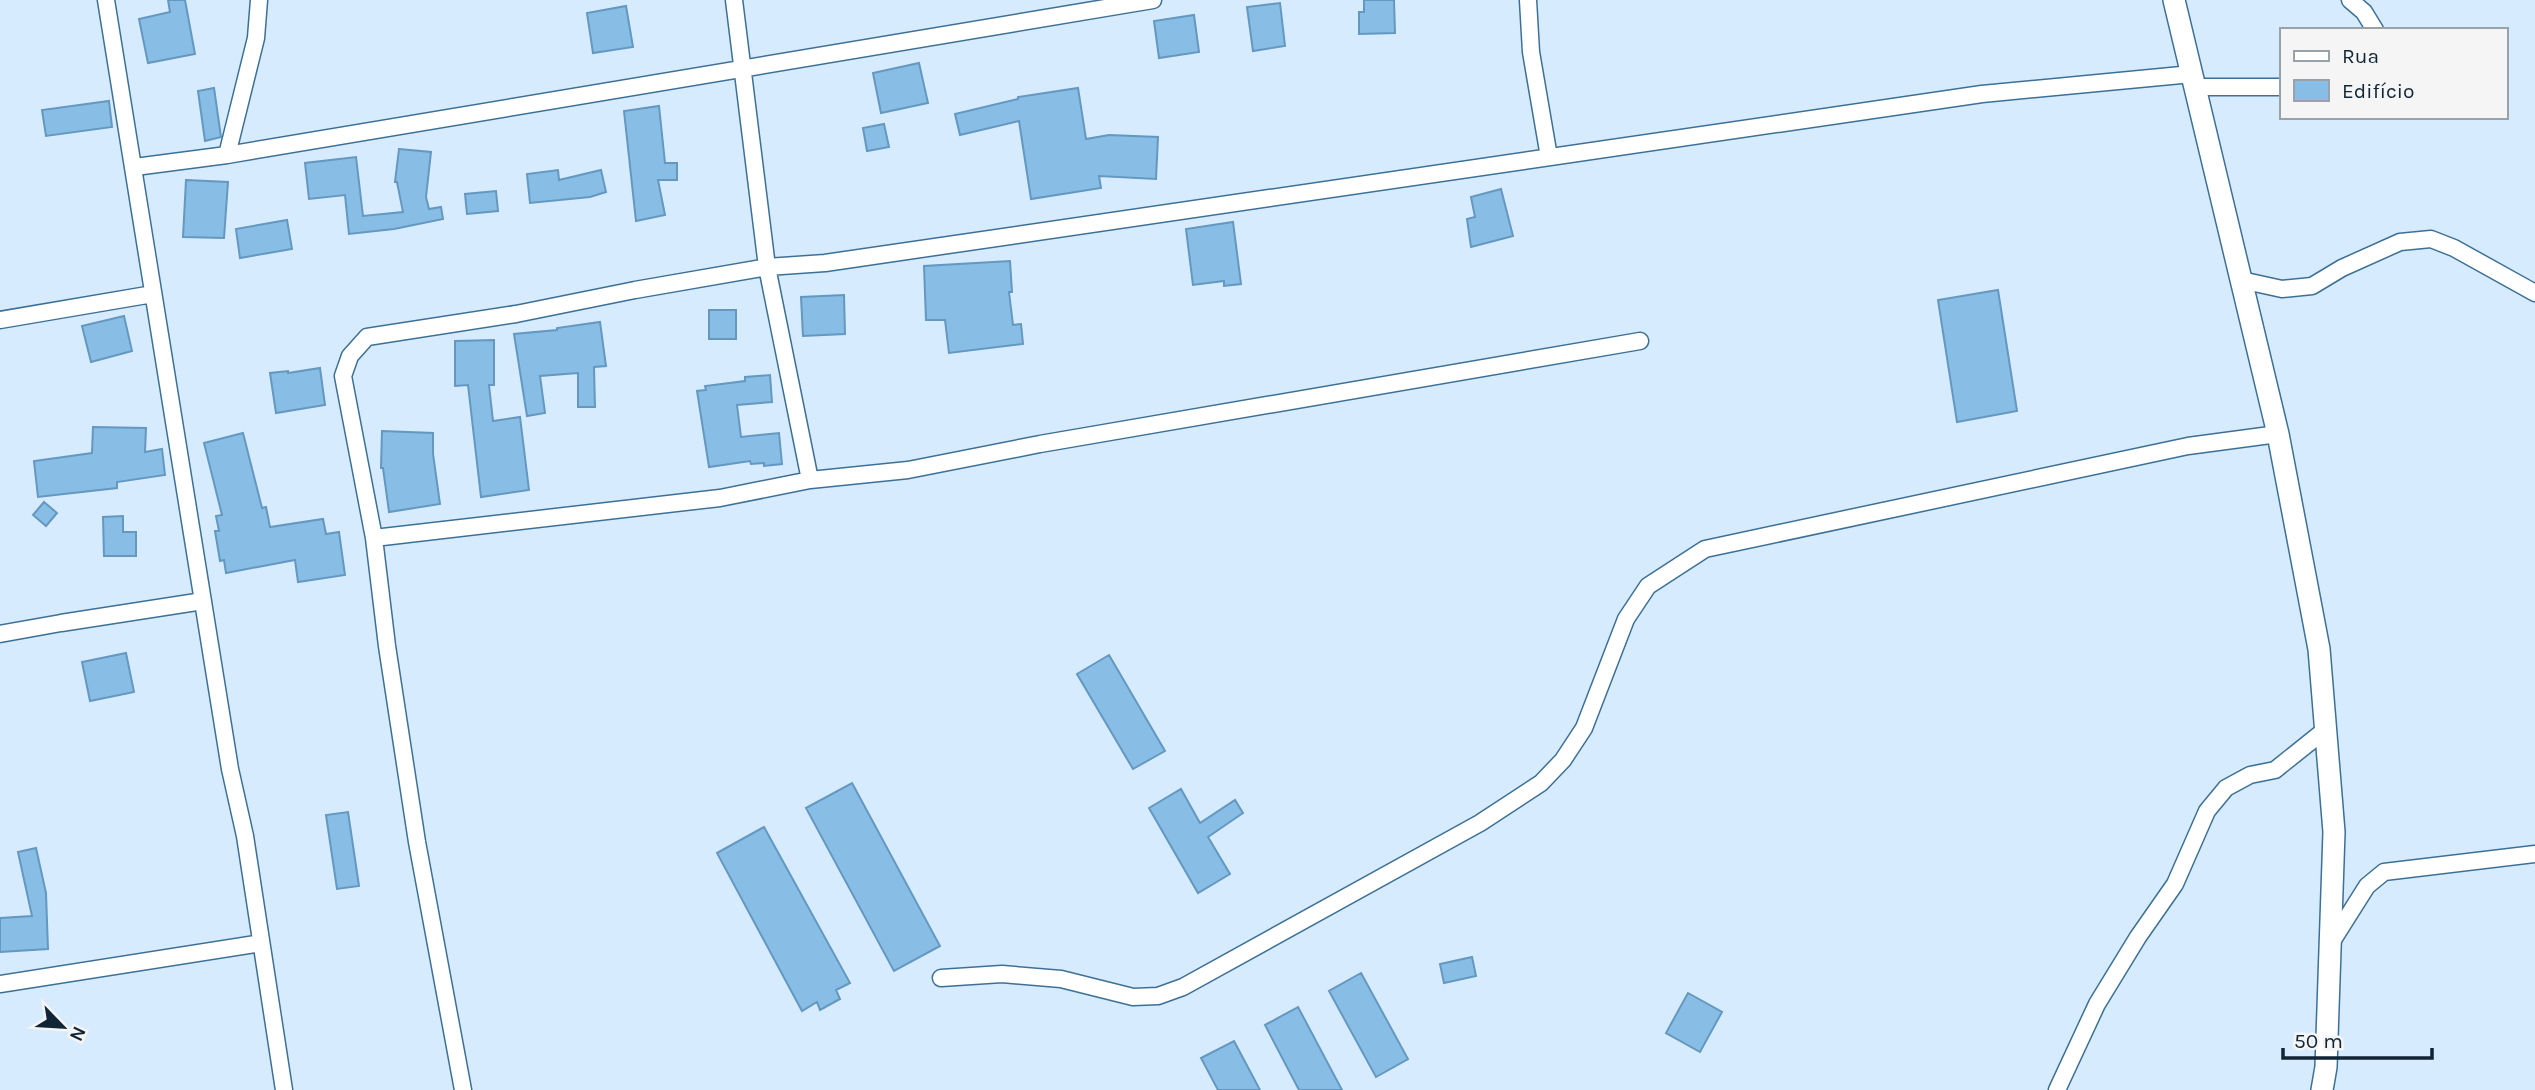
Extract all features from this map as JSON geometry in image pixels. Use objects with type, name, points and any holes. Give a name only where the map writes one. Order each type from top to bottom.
[{"type":"street","points":[[106,0],[230,769],[245,836],[284,1090]]},
{"type":"street","points":[[227,155],[256,38],[259,0]]},
{"type":"street","points":[[734,0],[767,267],[810,480]]},
{"type":"street","points":[[135,167],[227,155],[1153,0]]},
{"type":"street","points":[[1528,0],[1531,52],[1549,158]]},
{"type":"street","points":[[2174,0],[2278,434],[2319,649],[2334,832],[2326,1067],[2322,1090]]},
{"type":"street","points":[[2350,0],[2364,12],[2374,28]]},
{"type":"street","points":[[463,1090],[417,842],[387,646],[374,538],[343,376],[350,356],[367,337],[516,314],[767,267],[825,263],[1982,94],[2193,80],[2280,87]]},
{"type":"street","points":[[2241,280],[2282,289],[2312,286],[2342,268],[2400,242],[2431,239],[2454,248],[2535,293]]},
{"type":"street","points":[[0,320],[153,294]]},
{"type":"street","points":[[374,538],[720,498],[810,480],[908,470],[1040,444],[1640,341]]},
{"type":"street","points":[[941,978],[1002,974],[1061,979],[1133,998],[1158,996],[1184,987],[1480,823],[1541,783],[1563,760],[1584,728],[1626,619],[1648,586],[1705,549],[2188,446],[2278,434]]},
{"type":"street","points":[[0,634],[203,601]]},
{"type":"street","points":[[2057,1090],[2097,1004],[2138,937],[2175,884],[2207,811],[2225,788],[2250,775],[2275,770],[2325,730]]},
{"type":"street","points":[[2330,945],[2367,886],[2384,872],[2535,854]]},
{"type":"street","points":[[0,985],[261,943]]},
{"type":"building","points":[[168,0],[185,0],[195,54],[148,63],[139,19],[170,12]]},
{"type":"building","points":[[1364,0],[1394,0],[1395,33],[1359,34],[1359,12],[1364,12]]},
{"type":"building","points":[[1280,3],[1285,46],[1253,51],[1247,7]]},
{"type":"building","points":[[626,6],[633,47],[593,53],[587,13]]},
{"type":"building","points":[[1194,15],[1199,52],[1159,58],[1154,21]]},
{"type":"building","points":[[919,63],[928,103],[881,113],[873,73]]},
{"type":"building","points":[[214,88],[221,137],[205,141],[198,91]]},
{"type":"building","points":[[1078,88],[1086,139],[1109,135],[1158,137],[1156,179],[1099,176],[1101,188],[1031,199],[1019,121],[960,135],[955,114],[1018,97]]},
{"type":"building","points":[[109,101],[112,127],[46,136],[42,110]]},
{"type":"building","points":[[659,106],[665,163],[677,163],[677,180],[658,180],[665,215],[636,221],[624,111]]},
{"type":"building","points":[[884,124],[889,147],[867,151],[863,128]]},
{"type":"building","points":[[399,149],[431,152],[426,197],[429,209],[441,207],[443,219],[394,229],[349,234],[345,195],[309,199],[305,163],[356,157],[363,216],[403,212],[395,182]]},
{"type":"building","points":[[558,170],[559,180],[601,170],[606,192],[590,197],[530,203],[527,174]]},
{"type":"building","points":[[186,180],[228,182],[224,238],[183,237]]},
{"type":"building","points":[[1501,189],[1513,236],[1471,247],[1467,219],[1475,217],[1471,197]]},
{"type":"building","points":[[496,191],[498,211],[467,214],[465,194]]},
{"type":"building","points":[[287,220],[292,249],[240,258],[236,229]]},
{"type":"building","points":[[1233,222],[1241,284],[1224,286],[1224,281],[1193,285],[1186,229]]},
{"type":"building","points":[[1010,261],[1012,292],[1009,292],[1013,325],[1021,324],[1023,344],[949,353],[945,320],[926,320],[924,266]]},
{"type":"building","points":[[1998,290],[2017,411],[1957,422],[1938,300]]},
{"type":"building","points":[[844,295],[845,334],[803,336],[801,297]]},
{"type":"building","points":[[709,310],[736,310],[736,339],[709,339]]},
{"type":"building","points":[[124,316],[132,351],[91,362],[82,326]]},
{"type":"building","points":[[600,322],[606,366],[594,367],[595,407],[578,407],[578,373],[540,376],[545,413],[527,416],[514,334]]},
{"type":"building","points":[[494,340],[494,385],[489,385],[493,421],[520,417],[529,490],[481,497],[468,385],[455,386],[455,341]]},
{"type":"building","points":[[320,368],[325,405],[276,413],[270,373]]},
{"type":"building","points":[[770,375],[772,402],[737,405],[741,437],[779,433],[782,464],[764,466],[764,463],[751,464],[750,461],[709,467],[697,391],[706,390],[705,386],[745,381],[745,377]]},
{"type":"building","points":[[93,427],[146,428],[145,452],[162,449],[165,475],[117,482],[117,488],[38,497],[34,461],[92,453]]},
{"type":"building","points":[[382,431],[433,433],[440,504],[389,512],[381,468]]},
{"type":"building","points":[[243,433],[262,508],[266,507],[270,527],[323,519],[326,534],[339,532],[345,575],[298,582],[295,560],[226,573],[224,560],[220,561],[215,531],[219,531],[216,516],[222,515],[204,443]]},
{"type":"building","points":[[44,502],[57,513],[46,526],[33,515]]},
{"type":"building","points":[[123,516],[123,532],[136,532],[136,556],[104,556],[103,517]]},
{"type":"building","points":[[126,653],[134,692],[90,701],[82,662]]},
{"type":"building","points":[[1109,655],[1165,751],[1133,769],[1077,674]]},
{"type":"building","points":[[852,783],[940,946],[894,971],[806,808]]},
{"type":"building","points":[[1181,789],[1200,823],[1235,800],[1243,813],[1208,837],[1230,874],[1198,893],[1149,808]]},
{"type":"building","points":[[348,812],[359,886],[337,889],[326,815]]},
{"type":"building","points":[[764,827],[850,983],[836,990],[840,999],[820,1010],[817,1002],[802,1011],[717,853]]},
{"type":"building","points":[[36,848],[46,893],[48,949],[0,952],[0,918],[32,916],[18,852]]},
{"type":"building","points":[[1472,957],[1476,976],[1444,983],[1440,964]]},
{"type":"building","points":[[1361,973],[1408,1059],[1376,1077],[1329,991]]},
{"type":"building","points":[[1688,993],[1722,1012],[1700,1052],[1666,1033]]},
{"type":"building","points":[[1298,1007],[1342,1090],[1299,1090],[1265,1025]]},
{"type":"building","points":[[1234,1041],[1260,1090],[1218,1090],[1201,1058]]}]
